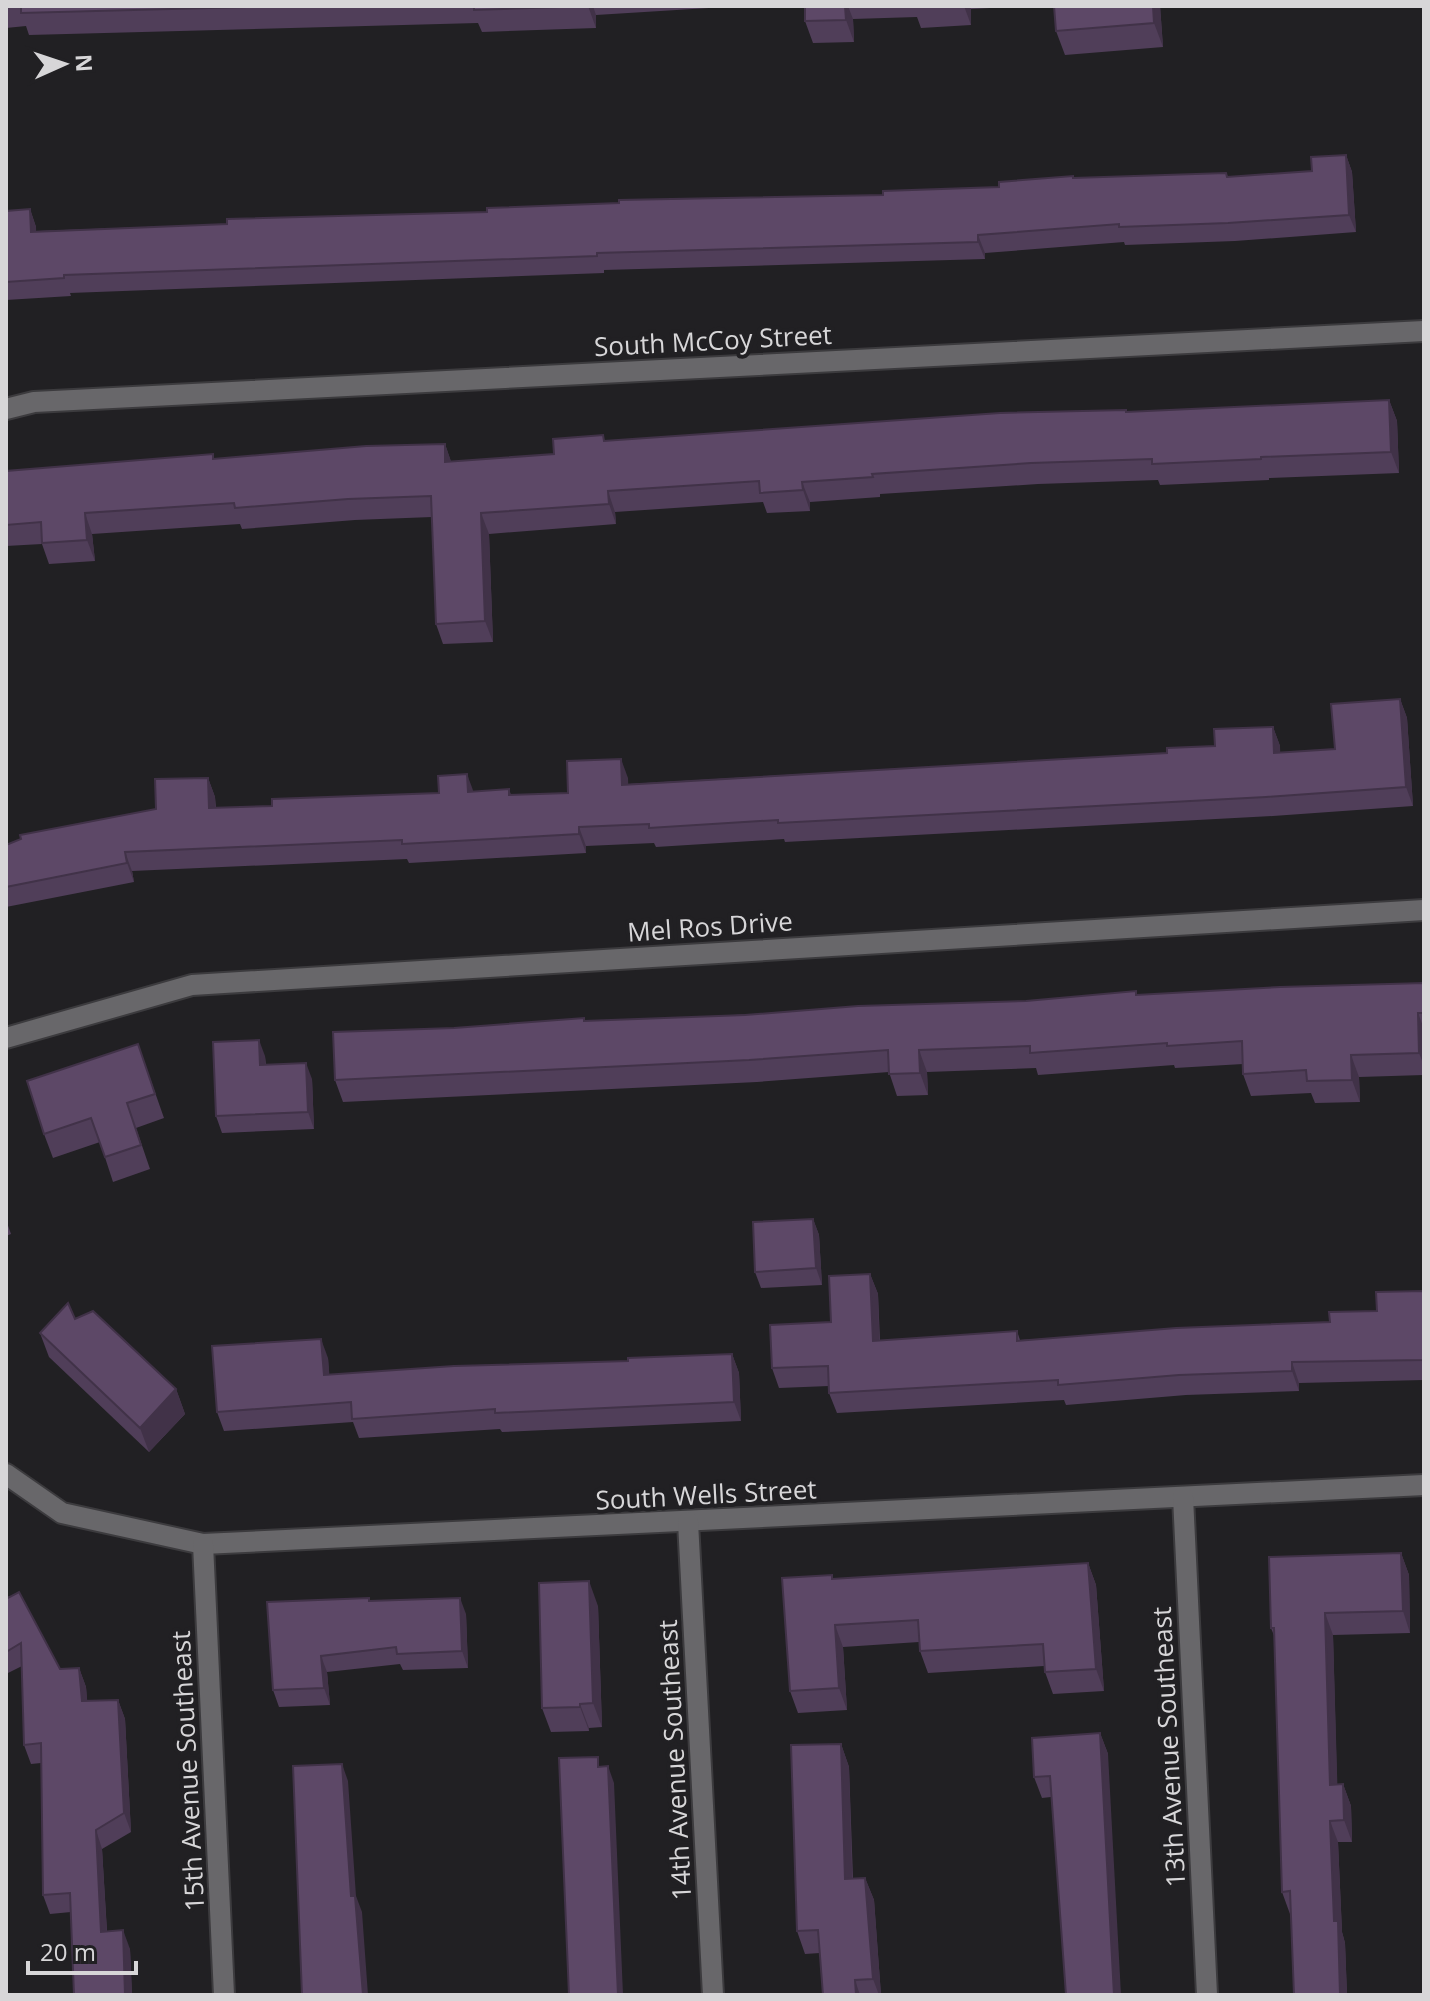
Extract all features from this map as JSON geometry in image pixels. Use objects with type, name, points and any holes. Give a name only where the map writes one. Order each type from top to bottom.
[{"type":"street","name":"South McCoy Street","points":[[6,409],[34,402],[1424,331]]},
{"type":"street","name":"Mel Ros Drive","points":[[6,1038],[192,985],[1424,910]]},
{"type":"street","name":"South Wells Street","points":[[6,1474],[62,1513],[203,1544],[1424,1485]]},
{"type":"street","name":"13th Avenue Southeast","points":[[1183,1497],[1207,1995]]},
{"type":"street","name":"14th Avenue Southeast","points":[[688,1522],[713,1995]]},
{"type":"street","name":"15th Avenue Southeast","points":[[203,1544],[224,1995]]},
{"type":"building","points":[[21,6],[282,6],[21,13]]},
{"type":"building","points":[[474,6],[588,6],[474,10]]},
{"type":"building","points":[[805,6],[845,6],[846,20],[805,21]]},
{"type":"building","points":[[1054,6],[1153,6],[1154,23],[1056,31]]},
{"type":"building","points":[[1346,155],[1349,215],[1228,223],[1119,227],[1119,224],[978,235],[978,242],[597,253],[597,256],[64,275],[64,278],[6,282],[6,211],[30,209],[31,232],[227,224],[227,219],[487,212],[487,208],[619,203],[619,200],[883,195],[883,191],[999,187],[999,182],[1073,176],[1226,173],[1227,177],[1312,171],[1311,157]]},
{"type":"building","points":[[1389,400],[1391,452],[1152,464],[1152,459],[1031,463],[872,474],[873,477],[802,482],[803,490],[760,493],[759,481],[608,491],[609,504],[481,513],[485,621],[436,624],[431,496],[235,508],[234,503],[85,513],[87,540],[42,543],[41,522],[6,525],[6,471],[213,454],[213,459],[366,446],[445,444],[445,462],[554,454],[553,439],[603,435],[604,441],[1000,413],[1126,412]]},
{"type":"building","points":[[1400,699],[1406,787],[778,823],[778,820],[649,828],[649,824],[579,827],[579,834],[402,844],[402,840],[125,852],[127,863],[6,887],[6,845],[21,839],[20,835],[156,809],[155,779],[208,778],[209,808],[272,806],[272,799],[439,793],[438,776],[467,774],[468,792],[509,789],[509,795],[568,793],[567,761],[621,759],[622,785],[1167,753],[1167,748],[1215,746],[1214,729],[1273,727],[1274,753],[1335,749],[1331,704]]},
{"type":"building","points":[[1424,983],[1424,1013],[1418,1013],[1419,1053],[1351,1055],[1352,1080],[1307,1081],[1306,1070],[1243,1074],[1242,1041],[1030,1053],[1030,1046],[919,1050],[920,1073],[889,1074],[888,1050],[749,1060],[335,1080],[333,1032],[454,1028],[584,1018],[584,1021],[745,1015],[858,1006],[1026,1001],[1136,991],[1136,995]]},
{"type":"building","points":[[259,1040],[260,1065],[306,1063],[308,1112],[216,1116],[213,1042]]},
{"type":"building","points":[[138,1044],[155,1094],[127,1103],[141,1145],[105,1157],[91,1118],[44,1134],[27,1081]]},
{"type":"building","points":[[813,1219],[816,1268],[755,1272],[753,1222]]},
{"type":"building","points":[[870,1274],[873,1341],[1017,1331],[1017,1341],[1176,1328],[1330,1322],[1329,1312],[1377,1311],[1376,1292],[1424,1291],[1424,1360],[1292,1362],[1292,1371],[1179,1375],[1058,1385],[1058,1380],[829,1393],[828,1366],[772,1368],[770,1325],[831,1322],[829,1276]]},
{"type":"building","points":[[68,1303],[75,1319],[93,1311],[176,1389],[140,1428],[40,1333]]},
{"type":"building","points":[[321,1339],[324,1375],[732,1354],[734,1402],[495,1413],[495,1409],[352,1419],[351,1402],[217,1412],[212,1346]]},
{"type":"building","points":[[1401,1553],[1403,1611],[1325,1613],[1330,1785],[1343,1784],[1344,1820],[1330,1821],[1340,1995],[1294,1995],[1290,1891],[1282,1892],[1269,1557]]},
{"type":"building","points":[[1088,1563],[1096,1669],[1045,1672],[1043,1644],[920,1651],[918,1620],[835,1625],[839,1688],[790,1691],[782,1578],[832,1575],[832,1579]]},
{"type":"building","points":[[589,1581],[593,1703],[580,1704],[580,1707],[542,1708],[539,1583]]},
{"type":"building","points":[[19,1592],[60,1669],[79,1668],[82,1701],[118,1700],[124,1813],[96,1830],[101,1932],[123,1930],[125,1995],[74,1995],[70,1893],[43,1895],[41,1743],[24,1745],[21,1643],[6,1652],[6,1594],[8,1598]]},
{"type":"building","points":[[369,1598],[369,1601],[460,1598],[462,1651],[397,1654],[396,1647],[321,1656],[324,1688],[273,1690],[267,1602]]},
{"type":"building","points":[[1100,1733],[1114,1995],[1066,1995],[1050,1776],[1034,1777],[1032,1738]]},
{"type":"building","points":[[841,1744],[845,1879],[865,1878],[873,1979],[855,1980],[856,1995],[823,1995],[818,1930],[797,1931],[791,1745]]},
{"type":"building","points":[[598,1757],[598,1767],[608,1766],[618,1995],[569,1995],[559,1758]]},
{"type":"building","points":[[342,1764],[351,1896],[355,1896],[363,1995],[302,1995],[293,1766]]}]
